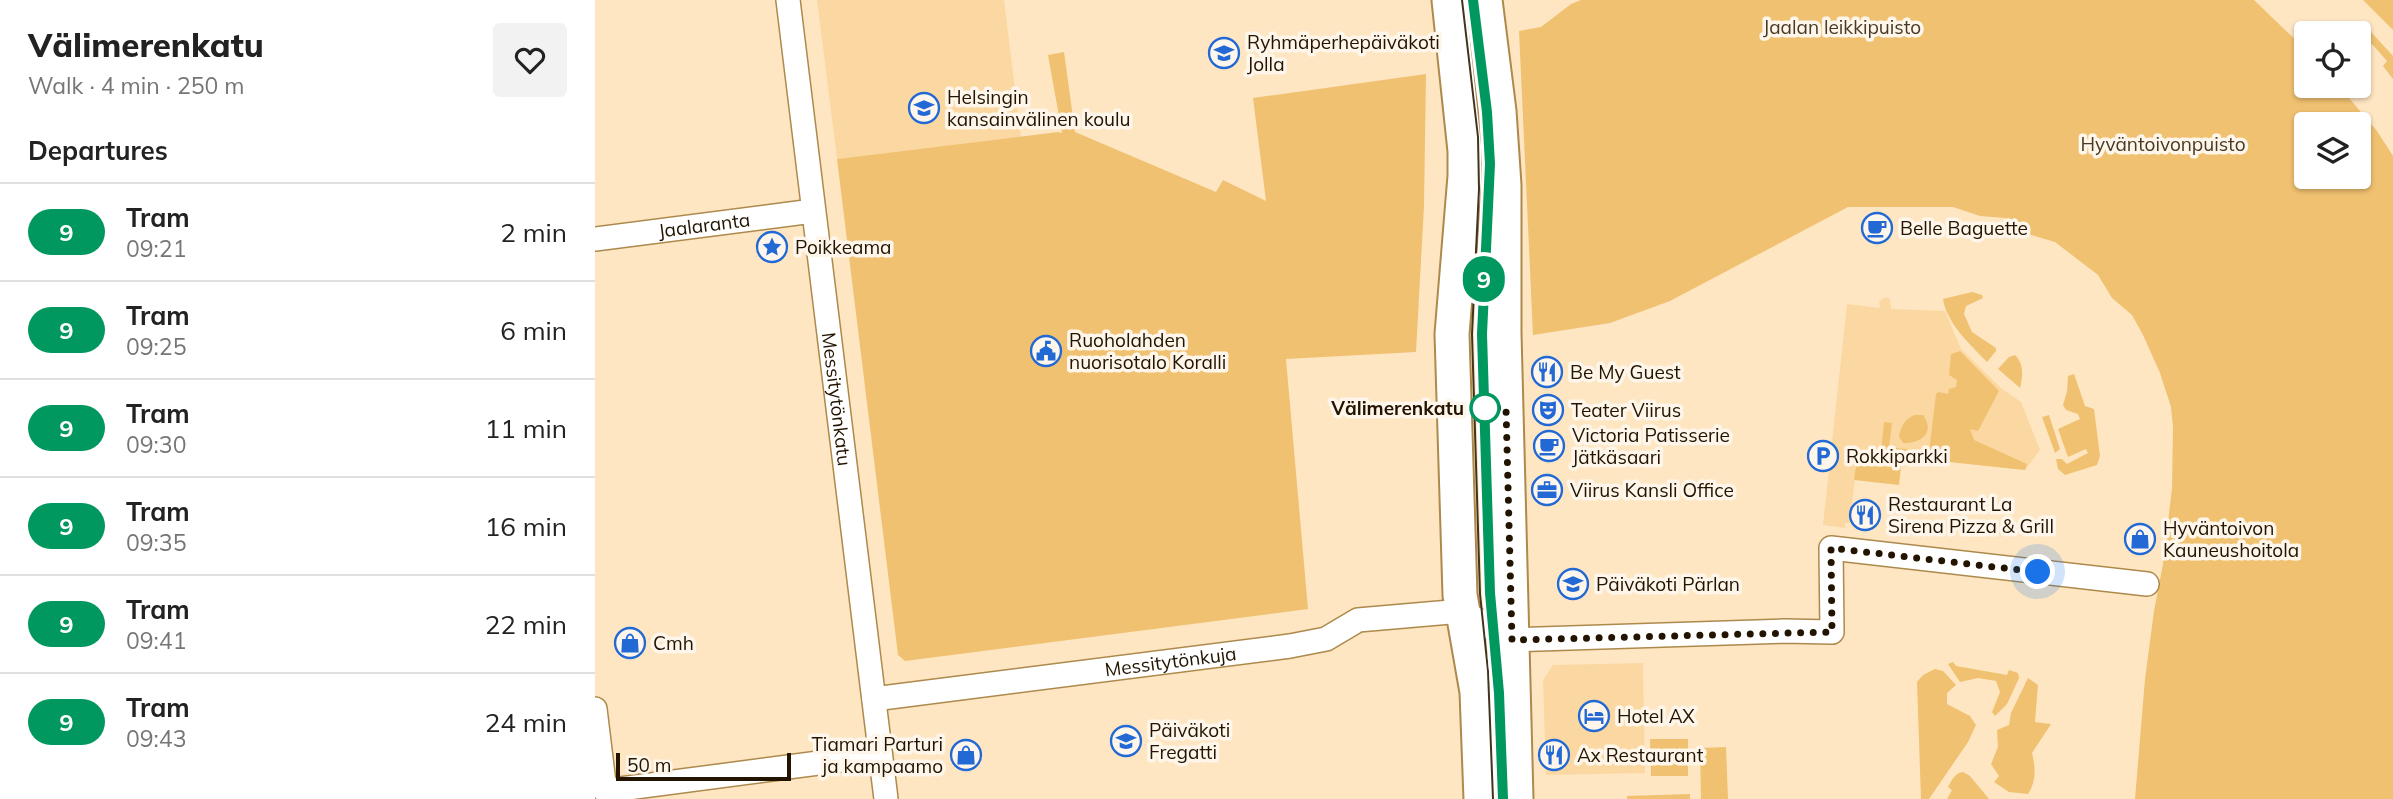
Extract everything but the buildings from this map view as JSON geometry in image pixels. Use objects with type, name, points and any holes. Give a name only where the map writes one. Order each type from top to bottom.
[{"type":"street","name":"Messitytönkatu","points":[[788,0],[886,799]]},
{"type":"street","points":[[1449,0],[1465,164],[1452,334],[1458,571],[1462,611],[1477,692],[1481,799]]},
{"type":"street","points":[[1485,0],[1504,185],[1504,333],[1517,799]]},
{"type":"street","name":"Jaalaranta","points":[[595,239],[813,211]]},
{"type":"street","points":[[1462,611],[1512,640],[1832,632],[1831,548],[2147,584]]},
{"type":"street","name":"Messitytönkuja","points":[[874,699],[1290,646],[1326,639],[1358,620],[1462,611]]},
{"type":"street","points":[[595,709],[605,791],[880,755]]},
{"type":"shaded area","name":"Helsingin kansainvälinen koulu","points":[[817,0],[1004,0],[1021,137],[837,159]]},
{"type":"shaded area","points":[[1885,297],[1890,299],[1891,309],[1945,311],[1961,349],[2001,388],[2021,402],[2040,450],[2025,470],[1858,452],[1850,523],[1845,523],[1845,528],[1823,525],[1847,304],[1880,308],[1879,302]]},
{"type":"shaded area","name":"Hotel AX","points":[[1643,663],[1645,773],[1546,775],[1543,680],[1553,665]]},
{"type":"green space","name":"Hyväntoivonpuisto","points":[[1581,0],[2254,0],[2294,38],[2294,98],[2349,98],[2361,112],[2294,112],[2294,189],[2371,189],[2371,124],[2393,156],[2393,799],[2135,799],[2145,679],[2172,488],[2171,407],[2160,373],[2132,315],[2112,298],[2098,275],[2055,242],[2028,234],[2005,218],[1980,216],[1953,207],[1848,207],[1670,301],[1610,323],[1533,335],[1519,31],[1541,27],[1571,4]]},
{"type":"green space","points":[[2363,0],[2393,0],[2393,30]]},
{"type":"green space","points":[[2371,32],[2393,56],[2393,79],[2383,66],[2387,61],[2372,44]]},
{"type":"green space","points":[[1064,52],[1075,132],[1216,192],[1223,180],[1266,201],[1253,98],[1426,74],[1424,206],[1416,352],[1286,359],[1308,609],[905,661],[898,655],[837,159],[1062,133],[1048,55]]},
{"type":"green space","points":[[1972,292],[1982,295],[1983,298],[1966,306],[1964,314],[1972,332],[1996,348],[1987,362],[1954,325],[1943,299]]},
{"type":"green space","points":[[1960,351],[1999,391],[1978,431],[1970,429],[1974,440],[2027,464],[2025,470],[1902,457],[1899,485],[1854,480],[1858,452],[1881,454],[1884,422],[1892,423],[1889,447],[1929,452],[1936,394],[1948,394],[1949,389],[1956,387],[1957,380],[1949,375],[1951,354]]},
{"type":"green space","points":[[2015,355],[2022,370],[2020,388],[1998,369],[2009,357]]},
{"type":"green space","points":[[2074,374],[2085,406],[2094,409],[2100,456],[2097,465],[2065,475],[2058,469],[2056,459],[2062,459],[2067,464],[2088,453],[2086,449],[2068,457],[2058,429],[2080,419],[2078,414],[2066,410],[2063,405],[2068,376]]},
{"type":"green space","points":[[1914,415],[1923,415],[1927,421],[1927,432],[1915,442],[1903,443],[1899,437],[1902,427]]},
{"type":"green space","points":[[2049,415],[2060,449],[2055,453],[2042,417]]},
{"type":"green space","points":[[1953,662],[1956,666],[2007,675],[2009,670],[2018,673],[2019,678],[2007,704],[1995,716],[1992,712],[2000,692],[1996,681],[1978,678],[1960,682],[1948,664]]},
{"type":"green space","points":[[1935,669],[1943,671],[1956,685],[1947,693],[1947,704],[1970,716],[1976,725],[1968,742],[1929,799],[1921,799],[1917,682],[1923,675]]},
{"type":"green space","points":[[2028,678],[2038,685],[2035,722],[2051,724],[2032,753],[2035,775],[2028,794],[2009,792],[1994,782],[1999,776],[1991,764],[1998,747],[1997,730],[2009,725],[2011,713]]},
{"type":"green space","points":[[1650,739],[1688,739],[1688,776],[1651,776]]},
{"type":"green space","points":[[1726,747],[1728,799],[1701,799],[1700,748]]},
{"type":"green space","points":[[1963,772],[1970,776],[1989,799],[1947,799],[1952,790],[1948,787],[1956,775]]},
{"type":"green space","points":[[1690,794],[1690,799],[1627,799],[1627,796]]},
{"type":"tram line","points":[[1462,0],[1478,137],[1479,189],[1472,334],[1480,594],[1488,671],[1493,799]]},
{"type":"tram line","points":[[1473,0],[1488,128],[1488,205]]},
{"type":"tram line","name":"9","points":[[1473,0],[1487,112],[1490,164],[1482,334],[1490,593],[1499,693],[1503,799]]},
{"type":"tram line","points":[[1488,520],[1490,593],[1498,673]]},
{"type":"tram line","points":[[1502,768],[1503,799]]},
{"type":"place","name":"Ryhmäperhepäiväkoti Jolla","points":[[1224,53]]},
{"type":"place","name":"Helsingin kansainvälinen koulu","points":[[924,108]]},
{"type":"place","name":"Belle Baguette","points":[[1877,228]]},
{"type":"place","name":"Poikkeama","points":[[772,247]]},
{"type":"place","name":"Ruoholahden nuorisotalo Koralli","points":[[1046,351]]},
{"type":"place","name":"Be My Guest","points":[[1547,372]]},
{"type":"place","name":"Välimerenkatu","points":[[1485,408]]},
{"type":"place","name":"Teater Viirus","points":[[1548,410]]},
{"type":"place","name":"Victoria Patisserie Jätkäsaari","points":[[1549,446]]},
{"type":"place","name":"Rokkiparkki","points":[[1823,456]]},
{"type":"place","name":"Viirus Kansli Office","points":[[1547,490]]},
{"type":"place","name":"Restaurant La Sirena Pizza & Grill","points":[[1865,515]]},
{"type":"place","name":"Hyväntoivon Kauneushoitola","points":[[2140,539]]},
{"type":"place","name":"Päiväkoti Pärlan","points":[[1573,584]]},
{"type":"place","name":"Cmh","points":[[630,643]]},
{"type":"place","name":"Hotel AX","points":[[1594,716]]},
{"type":"place","name":"Päiväkoti Fregatti","points":[[1126,741]]},
{"type":"place","name":"Tiamari Parturi ja kampaamo","points":[[966,755]]},
{"type":"place","name":"Ax Restaurant","points":[[1554,755]]},
{"type":"route","points":[[1485,408],[1506,408],[1512,640],[1784,631],[1832,632],[1831,548],[2038,572]]},
{"type":"park label","name":"Jaalan leikkipuisto","points":[[1842,27]]}]
